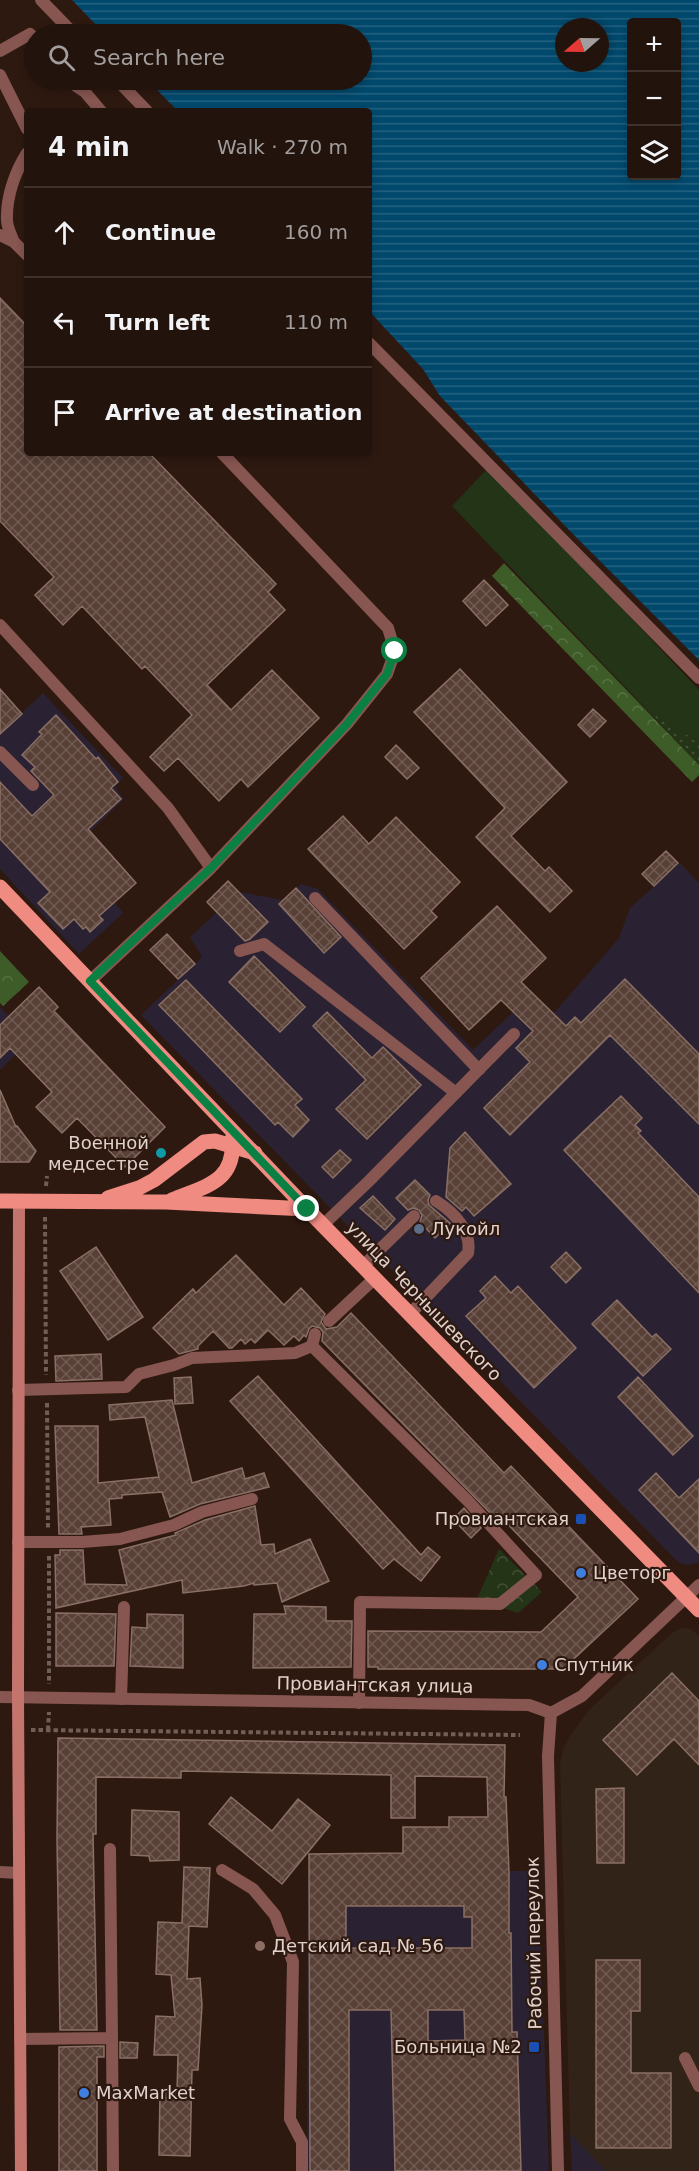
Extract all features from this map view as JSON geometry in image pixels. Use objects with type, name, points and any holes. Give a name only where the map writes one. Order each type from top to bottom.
[{"type":"main road","name":"улица Чернышевского","points":[[0,887],[307,1209],[699,1610]]},
{"type":"main road","points":[[166,1202],[212,1184],[222,1177],[232,1158],[230,1127]]},
{"type":"main road","points":[[94,1202],[147,1184],[204,1142],[215,1141],[255,1153]]},
{"type":"main road","points":[[0,1201],[166,1202],[307,1209]]},
{"type":"street","points":[[41,0],[64,24]]},
{"type":"street","points":[[0,51],[24,37]]},
{"type":"street","points":[[0,75],[24,123]]},
{"type":"street","points":[[82,90],[98,108]]},
{"type":"street","points":[[127,90],[144,108]]},
{"type":"street","points":[[14,242],[6,222],[10,192],[24,158]]},
{"type":"street","points":[[0,235],[14,242],[24,252]]},
{"type":"street","points":[[372,346],[699,678]]},
{"type":"street","points":[[90,981],[211,868],[347,724],[387,674],[395,651],[388,628],[225,456]]},
{"type":"street","points":[[0,626],[168,808],[211,868]]},
{"type":"street","points":[[0,752],[33,785]]},
{"type":"street","points":[[315,898],[479,1070]]},
{"type":"street","points":[[240,951],[264,944],[456,1093]]},
{"type":"street","points":[[323,1225],[514,1034]]},
{"type":"street","points":[[19,1201],[18,1730],[21,2171]]},
{"type":"street","points":[[410,1314],[468,1253],[469,1244],[465,1230],[444,1206],[436,1201]]},
{"type":"street","points":[[363,1266],[414,1216]]},
{"type":"street","points":[[329,1321],[375,1278]]},
{"type":"street","points":[[18,1390],[126,1387],[139,1374],[192,1358],[295,1353],[314,1340],[536,1575],[500,1604],[360,1602],[359,1703]]},
{"type":"street","points":[[18,1542],[49,1543],[120,1539],[174,1525],[202,1512],[252,1499]]},
{"type":"street","points":[[551,1713],[582,1696],[699,1585]]},
{"type":"street","points":[[121,1699],[124,1607]]},
{"type":"street","name":"Провиантская улица","points":[[0,1697],[529,1705],[551,1713]]},
{"type":"street","name":"Рабочий переулок","points":[[551,1713],[548,1756],[558,2171]]},
{"type":"street","points":[[110,1849],[113,2171]]},
{"type":"street","points":[[222,1870],[253,1889],[276,1915],[293,1962],[290,2119],[302,2142],[302,2171]]},
{"type":"street","points":[[0,1872],[19,1872]]},
{"type":"street","points":[[20,2039],[112,2038]]},
{"type":"street","points":[[685,2058],[699,2086]]},
{"type":"path","points":[[46,1176],[48,1730]]},
{"type":"path","points":[[18,1730],[520,1735]]},
{"type":"shaded area","points":[[43,693],[123,778],[115,787],[124,799],[91,831],[136,883],[114,902],[123,913],[79,954],[0,869],[0,734]]},
{"type":"shaded area","points":[[680,863],[699,883],[699,1563],[686,1565],[678,1562],[141,1015],[202,957],[190,937],[217,912],[207,902],[228,881],[239,892],[283,900],[301,884],[318,889],[473,1050],[513,1012],[533,1032],[554,1013],[619,938],[630,908]]},
{"type":"shaded area","points":[[0,1007],[20,1028],[16,1054],[0,1070]]},
{"type":"shaded area","points":[[682,1628],[691,1629],[699,1636],[699,2171],[606,2171],[570,2133],[560,1764],[563,1750],[570,1736],[589,1710],[672,1633]]},
{"type":"shaded area","points":[[308,1871],[538,1871],[549,2171],[307,2171]]},
{"type":"shaded area","points":[[570,2133],[606,2171],[572,2171]]},
{"type":"green space","points":[[489,467],[699,690],[699,742],[647,710],[452,506]]},
{"type":"green space","points":[[504,563],[699,765],[699,775],[692,782],[492,576]]},
{"type":"green space","points":[[647,710],[699,742],[699,765]]},
{"type":"green space","points":[[0,951],[29,982],[3,1006],[0,1003]]},
{"type":"green space","points":[[499,1549],[542,1592],[518,1613],[477,1599]]},
{"type":"water","points":[[72,0],[699,0],[699,660],[440,396],[423,369],[372,314],[372,108],[175,108],[157,90],[372,90],[372,24],[95,24]]},
{"type":"building","points":[[0,298],[24,323],[24,456],[152,456],[276,584],[268,592],[285,610],[207,685],[231,710],[272,670],[319,718],[248,787],[241,779],[219,801],[178,758],[164,771],[150,757],[192,715],[145,666],[142,669],[82,606],[63,625],[35,595],[54,577],[0,521]]},
{"type":"building","points":[[484,580],[508,605],[486,626],[463,601]]},
{"type":"building","points":[[460,669],[567,782],[511,836],[545,871],[549,867],[572,891],[550,912],[476,837],[505,808],[414,712]]},
{"type":"building","points":[[0,689],[22,714],[0,734]]},
{"type":"building","points":[[593,709],[606,721],[590,737],[578,725]]},
{"type":"building","points":[[56,715],[96,759],[98,757],[118,782],[111,788],[121,799],[88,829],[136,883],[99,916],[103,920],[90,932],[86,927],[83,929],[74,919],[63,929],[38,903],[50,892],[0,839],[0,782],[32,816],[54,795],[31,771],[35,767],[22,755],[42,734],[39,732]]},
{"type":"building","points":[[396,745],[419,768],[407,779],[385,757]]},
{"type":"building","points":[[343,816],[369,844],[396,817],[460,882],[431,911],[437,917],[404,949],[308,849]]},
{"type":"building","points":[[666,851],[678,863],[654,886],[642,874]]},
{"type":"building","points":[[228,881],[268,922],[245,941],[207,902]]},
{"type":"building","points":[[296,888],[341,937],[324,953],[279,904]]},
{"type":"building","points":[[497,906],[546,958],[521,982],[566,1026],[575,1017],[581,1023],[625,979],[699,1054],[699,1124],[610,1035],[510,1135],[484,1108],[530,1062],[516,1048],[533,1031],[501,1000],[469,1030],[421,978]]},
{"type":"building","points":[[167,934],[195,964],[178,979],[150,950]]},
{"type":"building","points":[[254,956],[305,1007],[280,1032],[229,982]]},
{"type":"building","points":[[186,980],[302,1099],[295,1105],[309,1120],[293,1137],[278,1122],[275,1125],[159,1005]]},
{"type":"building","points":[[39,987],[58,1007],[54,1011],[165,1127],[125,1167],[77,1118],[62,1133],[36,1107],[52,1092],[10,1048],[0,1058],[0,1025]]},
{"type":"building","points":[[327,1012],[372,1058],[383,1047],[421,1085],[367,1139],[336,1109],[366,1080],[313,1026]]},
{"type":"building","points":[[0,1090],[16,1127],[36,1151],[29,1162],[0,1162]]},
{"type":"building","points":[[621,1096],[642,1118],[635,1125],[641,1131],[638,1133],[699,1197],[699,1293],[564,1150]]},
{"type":"building","points":[[465,1132],[511,1184],[474,1216],[466,1207],[462,1211],[446,1197],[450,1148]]},
{"type":"building","points":[[340,1150],[351,1160],[333,1178],[322,1167]]},
{"type":"building","points":[[415,1180],[430,1195],[429,1205],[450,1223],[435,1238],[420,1222],[422,1215],[419,1210],[413,1208],[408,1210],[396,1198]]},
{"type":"building","points":[[373,1196],[395,1219],[385,1230],[360,1208]]},
{"type":"building","points":[[96,1247],[143,1317],[108,1340],[60,1271]]},
{"type":"building","points":[[566,1252],[581,1268],[566,1283],[551,1267]]},
{"type":"building","points":[[236,1255],[284,1305],[301,1288],[325,1314],[321,1322],[326,1329],[337,1327],[351,1313],[504,1473],[511,1466],[638,1599],[563,1669],[378,1669],[378,1667],[368,1667],[368,1631],[541,1632],[578,1597],[497,1513],[493,1516],[322,1341],[323,1332],[320,1328],[312,1326],[306,1337],[304,1335],[299,1341],[294,1336],[284,1345],[268,1330],[255,1343],[251,1339],[245,1344],[241,1339],[232,1348],[229,1348],[213,1331],[198,1346],[198,1349],[179,1354],[153,1328],[193,1289],[196,1293]]},
{"type":"building","points":[[495,1276],[511,1293],[518,1286],[576,1348],[534,1388],[466,1316],[486,1298],[480,1291]]},
{"type":"building","points":[[617,1300],[652,1337],[656,1334],[671,1349],[643,1376],[592,1324]]},
{"type":"building","points":[[101,1354],[102,1379],[56,1381],[55,1356]]},
{"type":"building","points":[[258,1376],[421,1555],[428,1547],[440,1557],[421,1581],[394,1559],[383,1569],[230,1401]]},
{"type":"building","points":[[191,1377],[193,1403],[175,1404],[174,1378]]},
{"type":"building","points":[[638,1377],[693,1436],[673,1455],[618,1397]]},
{"type":"building","points":[[172,1400],[192,1483],[242,1468],[245,1479],[264,1473],[269,1487],[200,1504],[170,1517],[162,1492],[122,1495],[122,1498],[109,1499],[111,1525],[81,1527],[82,1534],[59,1534],[55,1426],[98,1426],[98,1483],[159,1477],[145,1417],[110,1420],[109,1405]]},
{"type":"building","points":[[656,1473],[679,1498],[699,1479],[699,1553],[639,1490]]},
{"type":"building","points":[[255,1506],[261,1545],[274,1544],[275,1554],[310,1539],[329,1581],[282,1602],[277,1583],[254,1585],[254,1583],[183,1593],[182,1580],[56,1608],[55,1555],[60,1555],[60,1550],[83,1550],[85,1584],[127,1585],[119,1550],[176,1535],[175,1533],[205,1520]]},
{"type":"building","points":[[464,1508],[481,1528],[471,1538],[453,1519]]},
{"type":"building","points":[[284,1606],[326,1607],[326,1621],[352,1621],[351,1667],[253,1668],[254,1614],[286,1614]]},
{"type":"building","points":[[56,1613],[116,1614],[114,1666],[56,1666]]},
{"type":"building","points":[[147,1614],[183,1615],[183,1668],[130,1666],[132,1627],[147,1628]]},
{"type":"building","points":[[672,1673],[699,1701],[699,1765],[674,1739],[637,1775],[603,1740]]},
{"type":"building","points":[[58,1738],[505,1745],[504,1797],[506,1797],[509,1872],[512,2032],[517,2032],[521,2171],[395,2171],[391,2010],[349,2010],[349,2171],[310,2171],[309,1854],[403,1853],[403,1827],[449,1827],[449,1817],[488,1817],[487,1777],[415,1776],[415,1818],[391,1818],[391,1775],[181,1771],[181,1778],[96,1777],[96,1834],[93,1834],[97,2030],[60,2030]],"holes":[[[346,1906],[464,1906],[464,1917],[472,1917],[472,1948],[346,1948]],[[428,2010],[464,2010],[465,2040],[428,2041]]]},
{"type":"building","points":[[624,1788],[624,1863],[597,1863],[596,1789]]},
{"type":"building","points":[[231,1797],[272,1831],[298,1799],[330,1825],[282,1884],[209,1824]]},
{"type":"building","points":[[132,1810],[179,1812],[179,1860],[150,1861],[149,1856],[131,1855]]},
{"type":"building","points":[[184,1867],[210,1868],[207,1927],[189,1926],[187,1979],[200,1978],[202,2005],[198,2070],[192,2070],[190,2156],[159,2155],[160,2091],[177,2092],[178,2055],[154,2055],[156,2016],[175,2017],[171,1975],[156,1974],[158,1922],[182,1923]]},
{"type":"building","points":[[596,1960],[640,1960],[640,2011],[631,2011],[631,2073],[671,2073],[671,2148],[596,2148]]},
{"type":"building","points":[[120,2042],[138,2043],[137,2058],[120,2058]]},
{"type":"building","points":[[104,2046],[104,2057],[97,2057],[97,2171],[59,2171],[59,2047]]},
{"type":"place","name":"Военной медсестре","points":[[161,1153]]},
{"type":"place","name":"Лукойл","points":[[419,1229]]},
{"type":"place","name":"Провиантская","points":[[581,1519]]},
{"type":"place","name":"Цветорг","points":[[581,1573]]},
{"type":"place","name":"Спутник","points":[[542,1665]]},
{"type":"place","name":"Детский сад № 56","points":[[260,1946]]},
{"type":"place","name":"Больница №2","points":[[534,2047]]},
{"type":"place","name":"MaxMarket","points":[[84,2093]]},
{"type":"route","points":[[307,1209],[90,981],[211,868],[347,724],[387,674],[395,651]]}]
